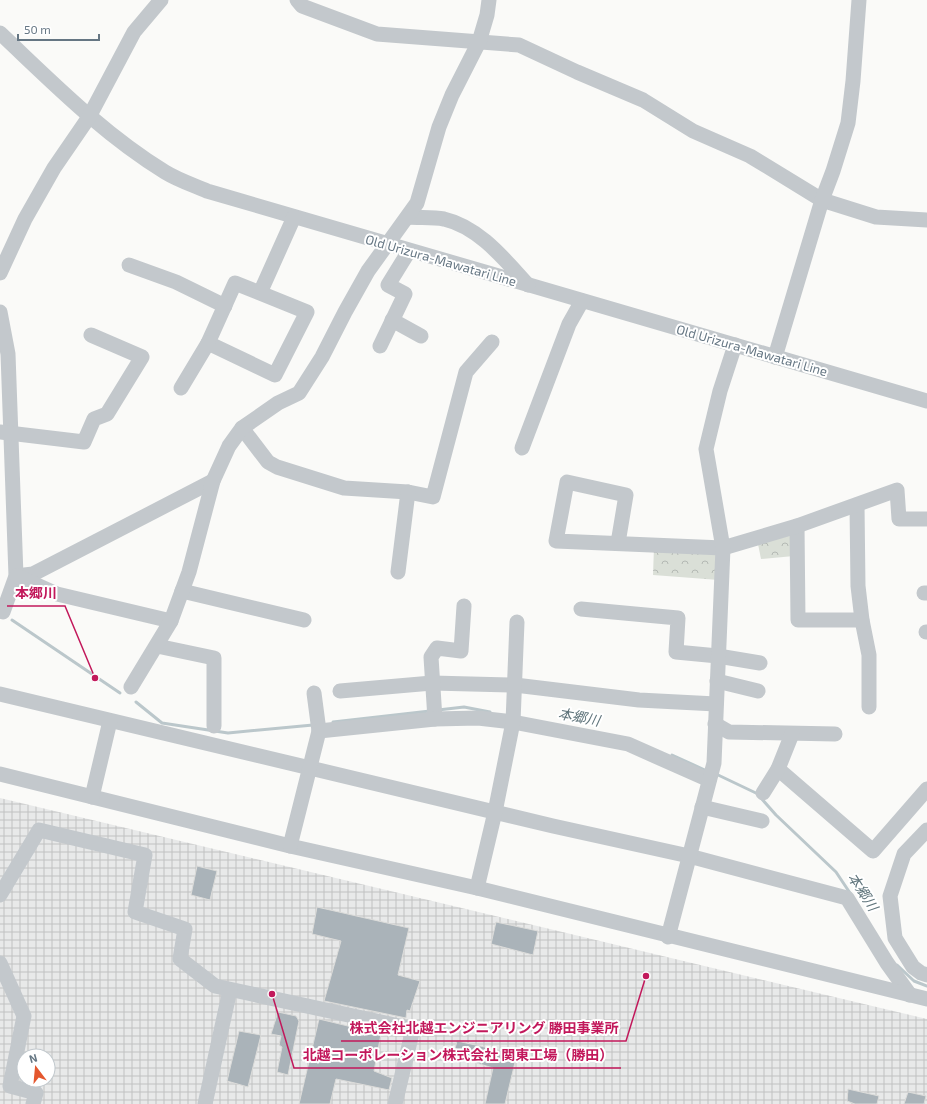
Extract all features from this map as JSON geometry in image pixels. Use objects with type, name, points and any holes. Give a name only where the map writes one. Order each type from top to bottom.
[{"type":"street","points":[[0,273],[28,213],[54,168],[89,117],[134,32],[161,0]]},
{"type":"street","points":[[297,0],[302,6],[378,34],[519,45],[643,100],[693,131],[750,156],[822,200],[876,217],[927,220]]},
{"type":"street","points":[[131,687],[171,621],[188,572],[213,481],[229,446],[242,428],[278,403],[299,392],[322,357],[368,271],[417,203],[439,127],[452,95],[479,42],[487,15],[489,0]]},
{"type":"street","points":[[775,357],[822,200],[848,123],[853,81],[859,0]]},
{"type":"street","name":"Old Urizura-Mawatari Line","points":[[0,32],[89,117],[131,150],[166,173],[206,191],[927,401]]},
{"type":"street","points":[[260,293],[294,217]]},
{"type":"street","points":[[408,217],[445,220],[468,230],[496,250],[529,286]]},
{"type":"street","points":[[380,346],[405,294],[388,285],[409,251]]},
{"type":"street","points":[[129,265],[176,282],[224,306]]},
{"type":"street","points":[[181,388],[208,343],[234,283],[307,312],[275,375],[208,343]]},
{"type":"street","points":[[522,448],[569,324],[582,301]]},
{"type":"street","points":[[0,312],[8,354],[5,433],[16,576],[3,612],[0,610]]},
{"type":"street","points":[[392,320],[421,336]]},
{"type":"street","points":[[5,433],[84,442],[94,419],[107,414],[142,357],[91,335]]},
{"type":"street","points":[[242,428],[268,462],[277,467],[344,488],[408,492],[433,496],[466,372],[492,342]]},
{"type":"street","points":[[668,937],[714,763],[723,548],[706,449],[720,391],[735,345]]},
{"type":"street","points":[[16,576],[33,574],[213,481]]},
{"type":"street","points":[[618,543],[626,496],[567,482],[556,541],[723,548],[797,526],[857,506],[897,490],[899,519],[927,519]]},
{"type":"street","points":[[398,572],[408,492]]},
{"type":"street","points":[[857,506],[858,586],[862,620],[869,655],[869,707]]},
{"type":"street","points":[[797,526],[798,620],[862,620]]},
{"type":"street","points":[[16,576],[58,594],[171,621]]},
{"type":"street","points":[[182,591],[304,620]]},
{"type":"street","points":[[435,719],[431,657],[437,648],[461,651],[464,606]]},
{"type":"street","points":[[581,609],[678,618],[676,652],[718,656],[760,663]]},
{"type":"street","points":[[477,888],[495,812],[514,715],[517,622]]},
{"type":"street","points":[[157,646],[214,658],[214,726]]},
{"type":"street","points":[[717,681],[758,691]]},
{"type":"street","points":[[340,691],[432,683],[515,684],[639,700],[716,704]]},
{"type":"street","points":[[290,846],[319,731],[314,693]]},
{"type":"street","points":[[0,694],[495,812],[689,856],[847,898],[910,995]]},
{"type":"street","points":[[319,731],[435,719],[514,715],[628,744],[709,780]]},
{"type":"street","points":[[92,797],[110,721]]},
{"type":"street","points":[[715,724],[729,732],[835,734]]},
{"type":"street","points":[[763,793],[778,769],[792,734]]},
{"type":"street","points":[[778,769],[873,851],[927,789]]},
{"type":"street","points":[[0,774],[290,846],[477,888],[668,937],[927,1000]]},
{"type":"street","points":[[702,807],[762,821]]},
{"type":"street","points":[[0,895],[39,830],[145,855],[135,912],[185,929],[180,959],[215,986],[413,1029],[395,1104]]},
{"type":"street","points":[[927,830],[904,854],[890,896],[895,938],[913,967],[921,973],[927,975]]},
{"type":"street","points":[[0,963],[24,1016],[10,1086],[36,1093],[33,1104]]},
{"type":"street","points":[[900,981],[913,967]]},
{"type":"street","points":[[205,1104],[230,990]]},
{"type":"shaded area","points":[[0,798],[927,1019],[927,1104],[0,1104]]},
{"type":"green space","points":[[793,529],[794,556],[761,559],[757,539]]},
{"type":"green space","points":[[654,547],[719,550],[719,580],[653,575]]},
{"type":"building","points":[[197,866],[217,871],[210,900],[191,895]]},
{"type":"building","points":[[317,907],[409,928],[398,975],[420,981],[410,1011],[407,1010],[406,1018],[324,1001],[341,941],[312,934]]},
{"type":"building","points":[[496,922],[538,931],[533,955],[491,944]]},
{"type":"building","points":[[278,1012],[296,1016],[299,1021],[288,1075],[277,1072],[282,1047],[279,1045],[281,1036],[271,1034]]},
{"type":"building","points":[[319,1019],[381,1034],[374,1071],[392,1078],[389,1090],[336,1079],[330,1104],[299,1104]]},
{"type":"building","points":[[239,1031],[261,1035],[248,1087],[227,1081]]},
{"type":"building","points":[[457,1041],[517,1054],[505,1104],[485,1104],[493,1068],[453,1056]]},
{"type":"building","points":[[848,1089],[879,1096],[877,1104],[855,1104],[847,1101]]},
{"type":"building","points":[[908,1092],[926,1096],[924,1104],[904,1104]]},
{"type":"waterway","name":"本郷川","points":[[12,620],[120,693]]},
{"type":"waterway","name":"本郷川","points":[[136,702],[162,723],[228,733],[313,725]]},
{"type":"waterway","name":"本郷川","points":[[438,710],[464,707],[490,712]]},
{"type":"waterway","name":"本郷川","points":[[333,722],[430,711]]},
{"type":"waterway","name":"本郷川","points":[[672,755],[707,771]]},
{"type":"waterway","name":"本郷川","points":[[716,774],[758,794]]},
{"type":"waterway","name":"本郷川","points":[[761,798],[776,815],[836,872],[850,893]]},
{"type":"waterway","name":"本郷川","points":[[897,965],[914,981],[927,986]]},
{"type":"place","name":"本郷川","points":[[95,678]]},
{"type":"place","name":"株式会社北越エンジニアリング 勝田事業所","points":[[646,976]]},
{"type":"place","name":"北越コーポレーション株式会社 関東工場（勝田）","points":[[272,994]]}]
